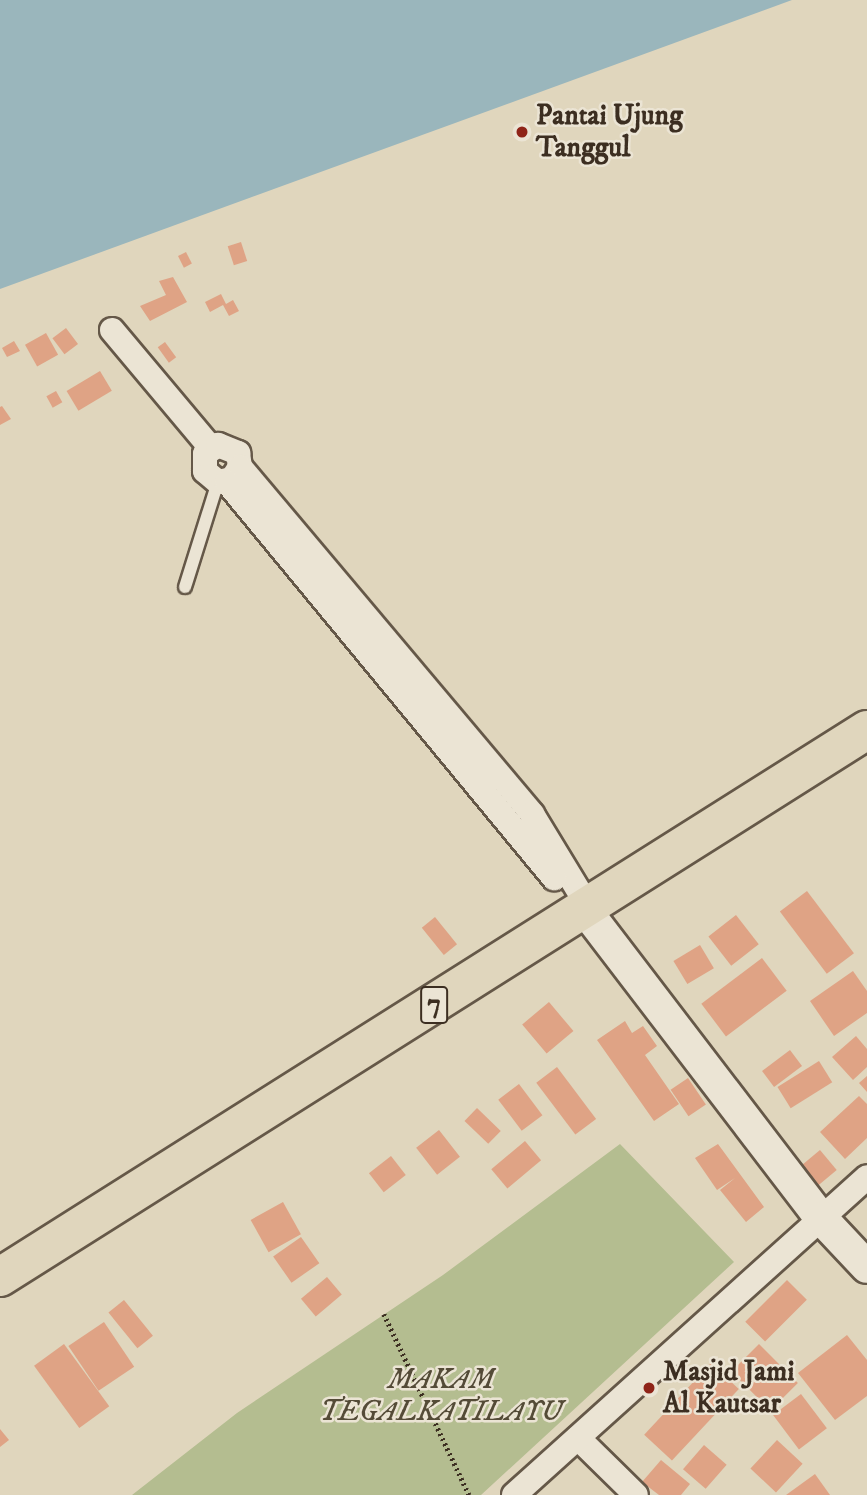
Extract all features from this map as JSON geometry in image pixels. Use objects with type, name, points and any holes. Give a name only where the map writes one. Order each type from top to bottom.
[{"type":"highway","name":"7","points":[[0,1277],[586,911],[867,730]]},
{"type":"street","points":[[112,330],[211,448],[233,447],[229,477],[420,696],[532,814],[583,898],[586,911],[821,1218],[867,1266]]},
{"type":"street","points":[[514,1495],[867,1177]]},
{"type":"street","points":[[578,1438],[636,1495]]},
{"type":"lane","points":[[185,587],[229,477]]},
{"type":"path","points":[[384,1314],[469,1495]]},
{"type":"green space","name":"MAKAM TEGALKATILAYU","points":[[620,1144],[734,1262],[481,1495],[132,1495],[237,1413],[443,1275]]},
{"type":"water","points":[[0,0],[792,0],[0,289]]},
{"type":"building","points":[[241,242],[247,261],[234,265],[228,246]]},
{"type":"building","points":[[186,252],[192,264],[184,268],[178,256]]},
{"type":"building","points":[[173,277],[187,302],[150,321],[140,306],[166,295],[159,281]]},
{"type":"building","points":[[221,294],[226,304],[233,300],[239,311],[229,316],[223,305],[210,312],[205,302]]},
{"type":"building","points":[[66,328],[78,344],[64,354],[52,338]]},
{"type":"building","points":[[46,333],[58,355],[37,367],[25,345]]},
{"type":"building","points":[[14,341],[20,351],[7,357],[2,348]]},
{"type":"building","points":[[165,342],[176,357],[169,363],[158,347]]},
{"type":"building","points":[[100,371],[112,391],[78,411],[67,391]]},
{"type":"building","points":[[56,391],[62,402],[53,408],[46,396]]},
{"type":"building","points":[[2,406],[11,419],[0,425],[0,407]]},
{"type":"building","points":[[807,891],[854,953],[827,974],[780,911]]},
{"type":"building","points":[[736,915],[759,944],[731,966],[708,937]]},
{"type":"building","points":[[435,917],[457,944],[444,955],[422,928]]},
{"type":"building","points":[[700,945],[714,968],[687,984],[673,961]]},
{"type":"building","points":[[762,958],[787,991],[726,1036],[701,1004]]},
{"type":"building","points":[[853,971],[867,991],[867,1013],[834,1036],[810,1001]]},
{"type":"building","points":[[549,1002],[573,1031],[547,1054],[522,1024]]},
{"type":"building","points":[[625,1021],[632,1033],[643,1026],[657,1046],[645,1055],[679,1104],[654,1121],[597,1040]]},
{"type":"building","points":[[856,1036],[867,1049],[867,1067],[853,1080],[832,1057]]},
{"type":"building","points":[[790,1050],[802,1066],[774,1087],[762,1071]]},
{"type":"building","points":[[819,1061],[832,1082],[791,1108],[777,1087]]},
{"type":"building","points":[[557,1067],[596,1119],[575,1135],[536,1083]]},
{"type":"building","points":[[867,1076],[867,1092],[859,1083]]},
{"type":"building","points":[[688,1078],[706,1105],[688,1116],[671,1090]]},
{"type":"building","points":[[519,1084],[542,1115],[522,1131],[498,1100]]},
{"type":"building","points":[[859,1096],[867,1104],[867,1138],[845,1159],[820,1132]]},
{"type":"building","points":[[477,1108],[501,1131],[488,1144],[464,1121]]},
{"type":"building","points":[[439,1130],[460,1157],[437,1175],[416,1148]]},
{"type":"building","points":[[525,1141],[541,1160],[507,1188],[491,1169]]},
{"type":"building","points":[[718,1144],[764,1207],[746,1222],[720,1190],[735,1178],[717,1190],[695,1158]]},
{"type":"building","points":[[820,1150],[837,1170],[816,1187],[799,1167]]},
{"type":"building","points":[[391,1156],[406,1175],[384,1192],[369,1173]]},
{"type":"building","points":[[283,1202],[301,1234],[269,1252],[251,1220]]},
{"type":"building","points":[[301,1237],[319,1263],[292,1283],[273,1257]]},
{"type":"building","points":[[327,1277],[342,1295],[316,1316],[301,1299]]},
{"type":"building","points":[[787,1280],[807,1300],[765,1342],[745,1322]]},
{"type":"building","points":[[124,1300],[153,1336],[137,1348],[108,1313]]},
{"type":"building","points":[[104,1322],[134,1367],[99,1391],[68,1346]]},
{"type":"building","points":[[847,1335],[867,1360],[867,1396],[835,1420],[798,1373]]},
{"type":"building","points":[[64,1344],[109,1406],[79,1428],[34,1366]]},
{"type":"building","points":[[759,1344],[798,1383],[770,1410],[731,1372]]},
{"type":"building","points":[[711,1363],[739,1389],[672,1461],[644,1435]]},
{"type":"building","points":[[801,1394],[827,1428],[799,1449],[773,1415]]},
{"type":"building","points":[[0,1429],[9,1440],[0,1447]]},
{"type":"building","points":[[777,1440],[803,1464],[776,1492],[750,1469]]},
{"type":"building","points":[[704,1445],[727,1465],[706,1489],[683,1469]]},
{"type":"building","points":[[661,1460],[690,1484],[681,1495],[659,1495],[642,1482]]},
{"type":"building","points":[[815,1474],[830,1495],[786,1495]]},
{"type":"place","name":"Pantai Ujung Tanggul","points":[[522,132]]},
{"type":"place","name":"Masjid Jami Al Kautsar","points":[[649,1388]]}]
